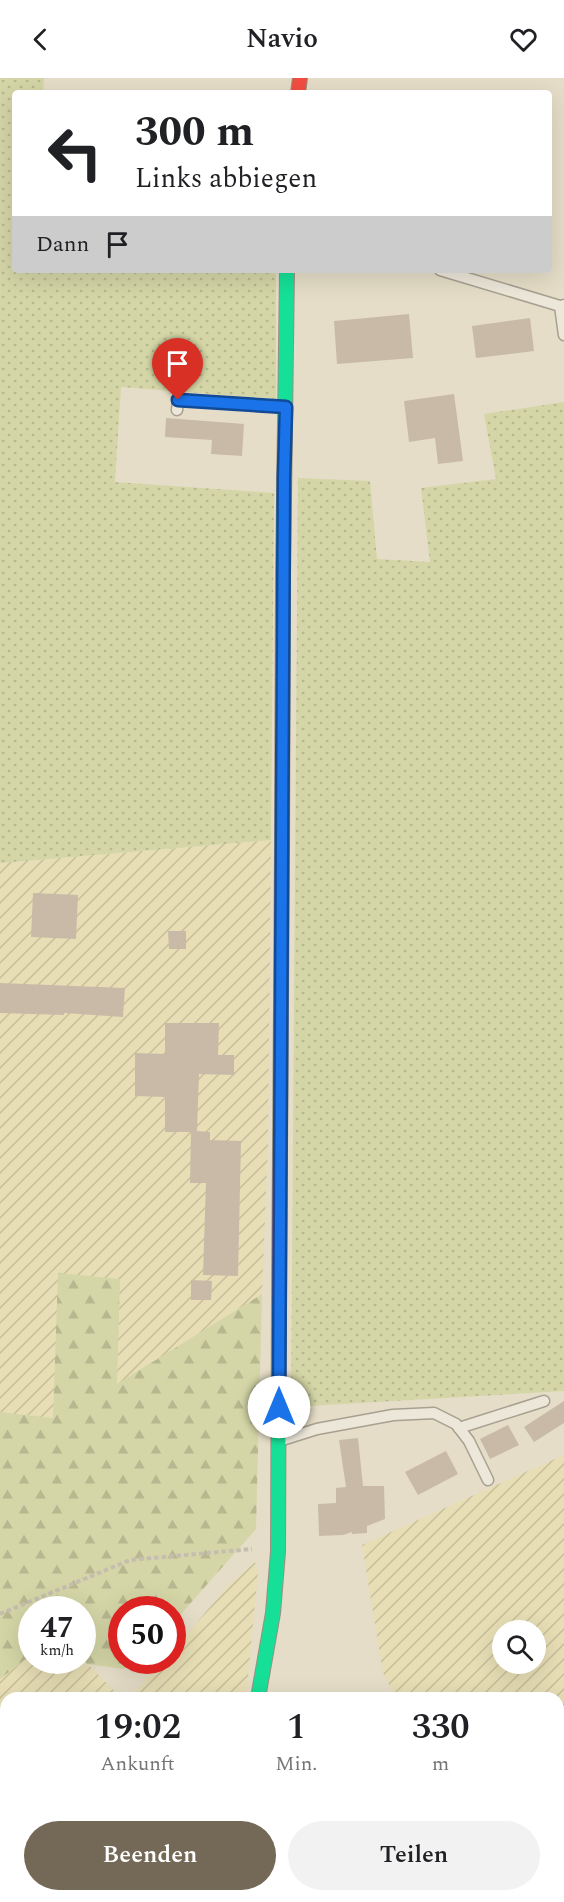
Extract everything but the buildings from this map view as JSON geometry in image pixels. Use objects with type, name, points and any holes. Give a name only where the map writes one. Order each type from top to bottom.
[{"type":"main road","points":[[259,1692],[273,1613],[278,1552],[287,273]]},
{"type":"lane","points":[[450,273],[562,305],[564,335]]},
{"type":"lane","points":[[177,410],[178,400],[286,407]]},
{"type":"lane","points":[[459,1428],[544,1401]]},
{"type":"lane","points":[[279,1441],[318,1430],[393,1415],[434,1413],[456,1424],[469,1441],[488,1480]]},
{"type":"path","points":[[0,1614],[130,1560],[258,1548],[278,1552]]},
{"type":"shaded area","points":[[271,840],[268,1143],[262,1294],[117,1385],[119,1280],[53,1419],[0,1412],[0,863]]},
{"type":"shaded area","points":[[564,1455],[564,1692],[393,1692],[383,1673],[362,1545]]},
{"type":"shaded area","points":[[255,1562],[258,1573],[245,1692],[135,1692],[151,1674],[186,1674],[186,1635],[229,1585]]},
{"type":"shaded area","points":[[18,1665],[18,1674],[96,1672],[115,1692],[0,1692],[0,1679]]},
{"type":"green space","points":[[0,78],[44,78],[43,90],[12,90],[12,273],[276,273],[276,399],[121,387],[115,482],[274,493],[271,840],[0,863]]},
{"type":"green space","points":[[564,402],[564,1391],[291,1407],[298,478],[370,481],[377,559],[430,562],[421,488],[496,479],[484,414]]},
{"type":"green space","points":[[58,1273],[120,1279],[117,1384],[262,1294],[256,1529],[186,1608],[186,1596],[108,1596],[108,1667],[96,1665],[96,1596],[18,1596],[18,1665],[0,1679],[0,1412],[53,1418]]},
{"type":"traffic: fast","points":[[283,574],[287,273]]},
{"type":"traffic: fast","points":[[259,1692],[273,1613],[278,1552],[279,1301]]},
{"type":"traffic: slow","points":[[282,850],[283,574]]},
{"type":"traffic: jam","points":[[298,90],[300,78]]},
{"type":"traffic: jam","points":[[279,1301],[282,850]]},
{"type":"route","points":[[178,400],[286,407],[279,1407]]}]
